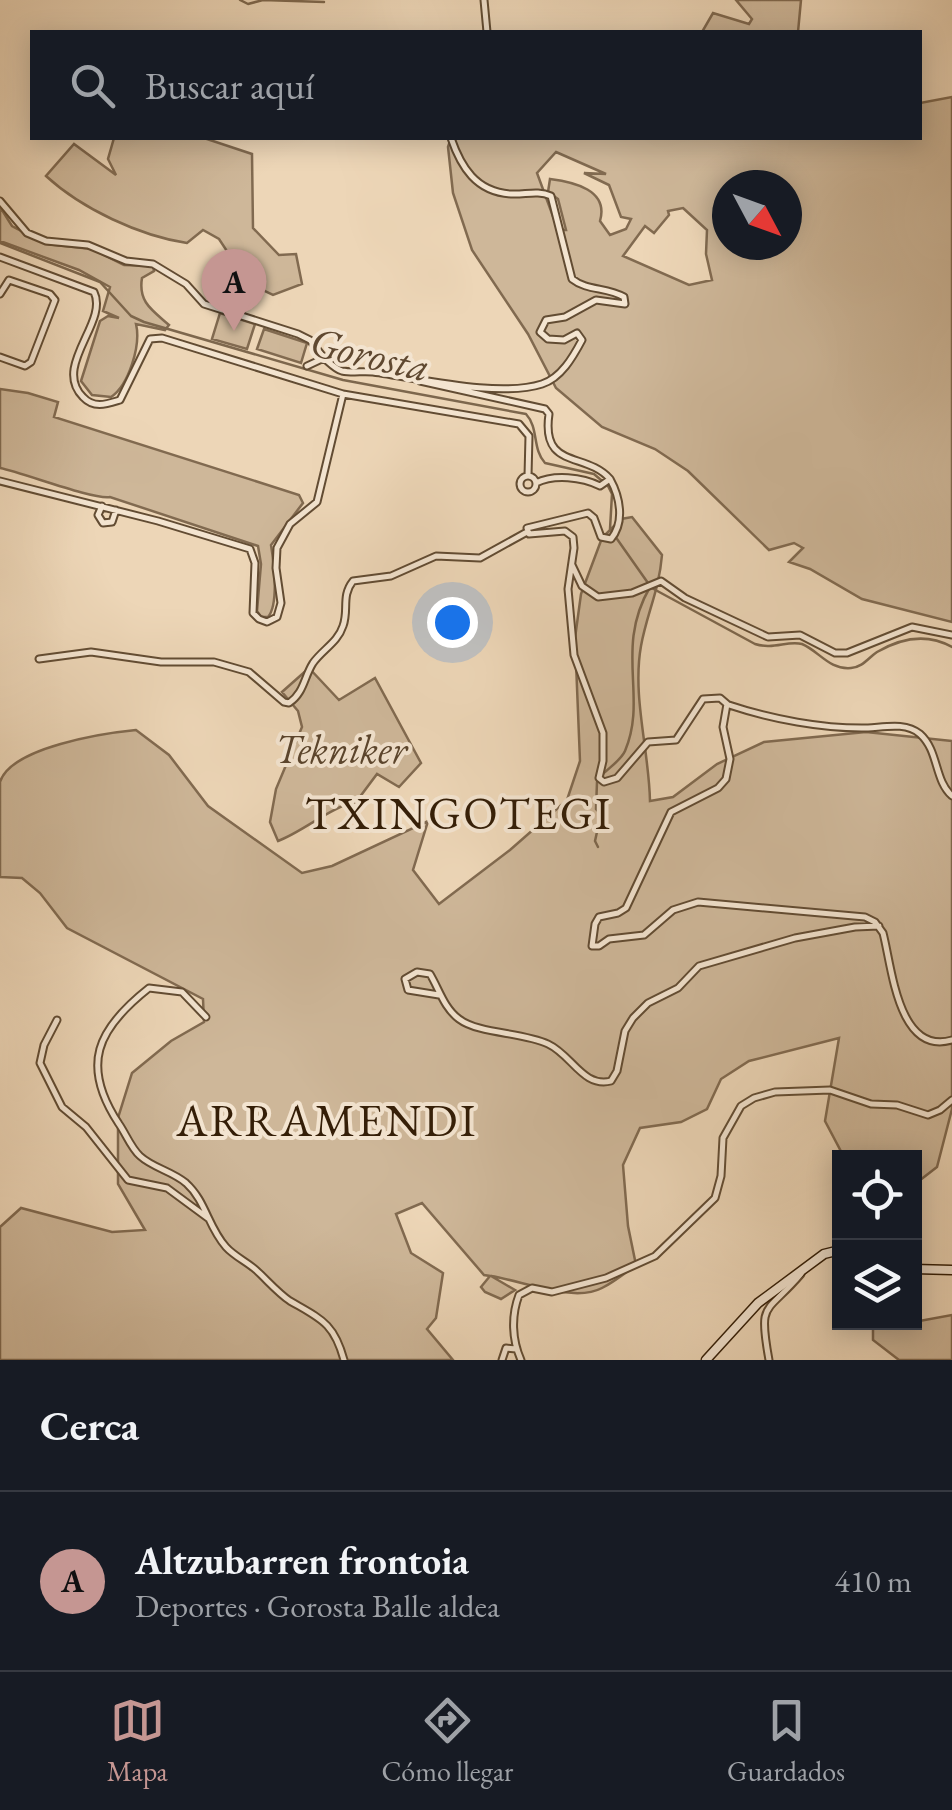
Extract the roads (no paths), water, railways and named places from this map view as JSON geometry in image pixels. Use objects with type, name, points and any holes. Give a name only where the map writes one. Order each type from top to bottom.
[{"type":"street","points":[[484,0],[487,30]]},
{"type":"street","points":[[0,201],[27,233],[46,241],[88,245],[126,261],[153,264],[186,284],[204,304],[310,340],[338,370],[496,387],[543,384],[565,367],[582,340],[577,333],[564,340],[548,339],[540,332],[546,320],[565,317],[596,300],[622,305],[626,300],[612,290],[581,286],[572,279],[551,196],[542,192],[508,194],[482,186],[460,164],[452,140]]},
{"type":"street","points":[[0,256],[94,292],[97,304],[73,370],[74,383],[82,397],[92,404],[120,400],[150,339],[154,338],[343,394],[519,424],[530,436],[528,476]]},
{"type":"street","points":[[0,294],[9,280],[50,294],[55,300],[32,362],[25,366],[0,357]]},
{"type":"street","points":[[307,366],[324,358]]},
{"type":"street","points":[[39,660],[92,652],[161,662],[214,662],[249,672],[290,703],[299,696],[315,660],[341,631],[345,622],[345,594],[353,581],[391,576],[436,556],[480,558],[527,532],[534,524],[588,513],[594,518],[601,538],[614,537],[620,502],[600,470],[558,454],[548,437],[549,414],[545,409],[442,389],[418,380]]},
{"type":"street","points":[[0,481],[250,550],[255,563],[253,613],[262,621],[274,620],[282,603],[277,548],[290,524],[317,502],[343,394]]},
{"type":"street","points":[[528,476],[520,481],[522,489],[530,492],[544,479],[606,481]]},
{"type":"street","points":[[528,476],[536,483]]},
{"type":"street","points":[[105,507],[98,515],[104,523],[112,522],[116,510]]},
{"type":"street","points":[[527,532],[558,531],[569,534],[574,542],[568,589],[574,655],[604,733],[603,761],[598,773],[601,780],[617,778],[644,744],[676,740],[703,699],[720,698],[727,704],[772,716],[913,730],[926,742],[943,786],[952,796]]},
{"type":"street","points":[[571,562],[582,586],[598,597],[632,593],[661,581],[685,598],[768,637],[800,636],[835,653],[847,653],[912,628],[952,635]]},
{"type":"street","points":[[727,704],[723,727],[730,759],[726,779],[718,788],[671,812],[626,908],[597,919],[592,946],[614,938],[644,935],[673,910],[698,902],[856,916],[879,926],[909,1026],[931,1041],[952,1040]]},
{"type":"street","points":[[439,995],[408,990],[405,979],[416,972],[430,974],[439,995],[459,1019],[473,1026],[526,1035],[556,1048],[599,1084],[611,1081],[617,1071],[625,1031],[633,1018],[648,1003],[678,988],[700,966],[795,938],[879,926]]},
{"type":"street","points":[[206,1016],[182,992],[149,988],[106,1029],[97,1072],[102,1096],[138,1154],[171,1171],[189,1186],[230,1251],[332,1328],[344,1360]]},
{"type":"street","points":[[58,1020],[44,1045],[40,1064],[64,1110],[86,1127],[128,1180],[167,1188],[209,1220]]},
{"type":"street","points":[[521,1360],[514,1348],[514,1308],[519,1295],[525,1290],[558,1290],[647,1262],[682,1227],[706,1210],[720,1184],[723,1138],[736,1112],[747,1101],[775,1092],[830,1090],[871,1104],[928,1115],[952,1100]]},
{"type":"street","points":[[706,1360],[758,1303],[832,1252]]},
{"type":"street","points":[[768,1360],[762,1328],[764,1313],[805,1269]]},
{"type":"street","points":[[922,1269],[952,1270]]},
{"type":"street","points":[[502,1360],[504,1351],[514,1348]]},
{"type":"waterway","points":[[240,0],[248,4],[263,0],[324,2]]},
{"type":"waterway","name":"Gorosta","points":[[0,243],[100,282],[131,316],[144,322],[343,380],[526,414],[545,463],[594,474],[608,486],[612,494],[610,529],[648,583]]},
{"type":"waterway","name":"Gorosta","points":[[603,774],[623,754],[631,731],[634,631],[650,587],[755,644],[802,644],[843,668],[859,666],[877,652],[905,641],[933,640],[952,647]]},
{"type":"waterway","points":[[597,782],[596,809],[601,814],[595,841],[598,847]]},
{"type":"place","name":"Altzubarren frontoia","points":[[234,331]]},
{"type":"district","name":"TXINGOTEGI","points":[[459,813]]},
{"type":"district","name":"ARRAMENDI","points":[[327,1120]]},
{"type":"park label","name":"Tekniker","points":[[341,749]]}]
